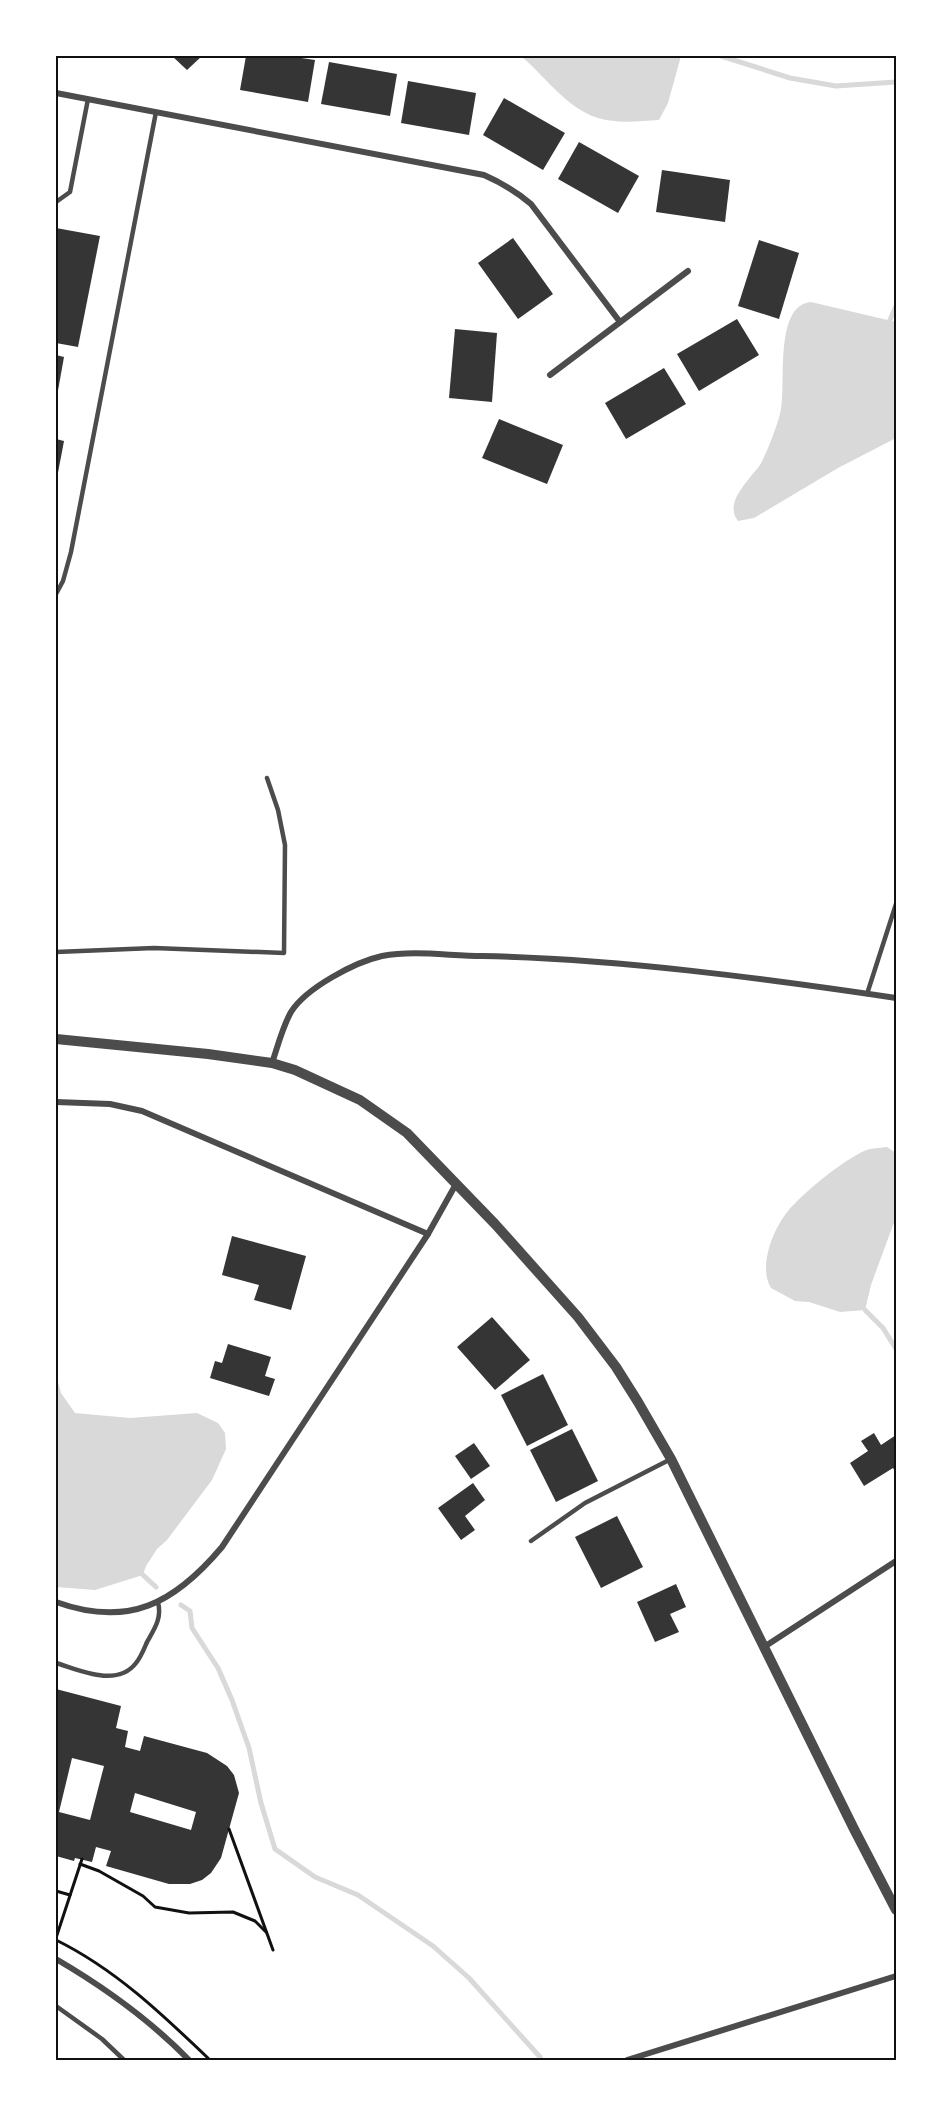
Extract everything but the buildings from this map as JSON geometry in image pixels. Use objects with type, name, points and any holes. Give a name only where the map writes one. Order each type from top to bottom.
[{"type":"street","points":[[56,93],[466,170],[503,183],[531,204],[620,322]]},
{"type":"street","points":[[550,375],[688,272]]},
{"type":"street","points":[[272,1063],[292,1011],[306,995],[337,974],[381,956],[413,954],[582,962],[708,974],[897,998]]},
{"type":"street","points":[[56,1039],[208,1054],[272,1063],[295,1070],[360,1100],[408,1133],[578,1317],[616,1367],[671,1459],[854,1829],[897,1910]]},
{"type":"street","points":[[56,1102],[110,1104],[142,1111],[428,1234]]},
{"type":"street","points":[[56,1602],[88,1612],[105,1614],[138,1610],[171,1594],[200,1571],[222,1547],[428,1234],[457,1184]]},
{"type":"street","points":[[764,1647],[897,1561]]},
{"type":"street","points":[[56,1959],[97,1983],[139,2014],[189,2061]]},
{"type":"street","points":[[627,2061],[897,1976]]},
{"type":"lane","points":[[56,202],[70,192],[88,99]]},
{"type":"lane","points":[[56,594],[63,581],[71,552],[156,112]]},
{"type":"lane","points":[[56,952],[154,948],[284,952],[285,845],[278,810],[267,778]]},
{"type":"lane","points":[[867,994],[897,904]]},
{"type":"lane","points":[[531,1540],[585,1503],[671,1459]]},
{"type":"lane","points":[[56,1663],[102,1676],[117,1674],[130,1668],[136,1663],[157,1625],[160,1610],[158,1602]]},
{"type":"lane","points":[[56,2006],[102,2039],[124,2061]]},
{"type":"path","points":[[229,1829],[273,1950]]},
{"type":"path","points":[[82,1859],[56,1939],[94,1962],[148,2001],[210,2061]]},
{"type":"path","points":[[80,1864],[99,1871],[143,1896],[155,1907],[189,1913],[233,1911],[255,1921],[266,1932]]},
{"type":"path","points":[[56,1891],[70,1895]]},
{"type":"shaded area","points":[[521,56],[681,56],[668,103],[659,120],[628,122],[598,118],[576,107]]},
{"type":"shaded area","points":[[811,302],[896,322],[896,438],[838,468],[754,518],[738,521],[734,514],[736,499],[763,460],[780,415],[784,347],[791,316],[799,306]]},
{"type":"shaded area","points":[[887,1147],[896,1153],[896,1217],[871,1285],[865,1310],[840,1312],[809,1302],[795,1301],[771,1288],[766,1270],[769,1248],[777,1228],[788,1211],[813,1187],[845,1162],[866,1150]]},
{"type":"shaded area","points":[[56,1375],[61,1393],[75,1413],[130,1418],[197,1413],[218,1423],[225,1433],[226,1449],[212,1480],[167,1540],[157,1549],[143,1575],[95,1590],[56,1587]]},
{"type":"waterway","points":[[721,56],[790,78],[836,86],[896,82]]},
{"type":"waterway","points":[[890,320],[896,306]]},
{"type":"waterway","points":[[865,1310],[883,1328],[896,1349]]},
{"type":"waterway","points":[[143,1575],[156,1587]]},
{"type":"waterway","points":[[181,1605],[190,1611],[192,1628],[218,1668],[232,1700],[249,1748],[261,1803],[275,1849],[315,1877],[358,1895],[433,1946],[469,1978],[540,2057]]}]
